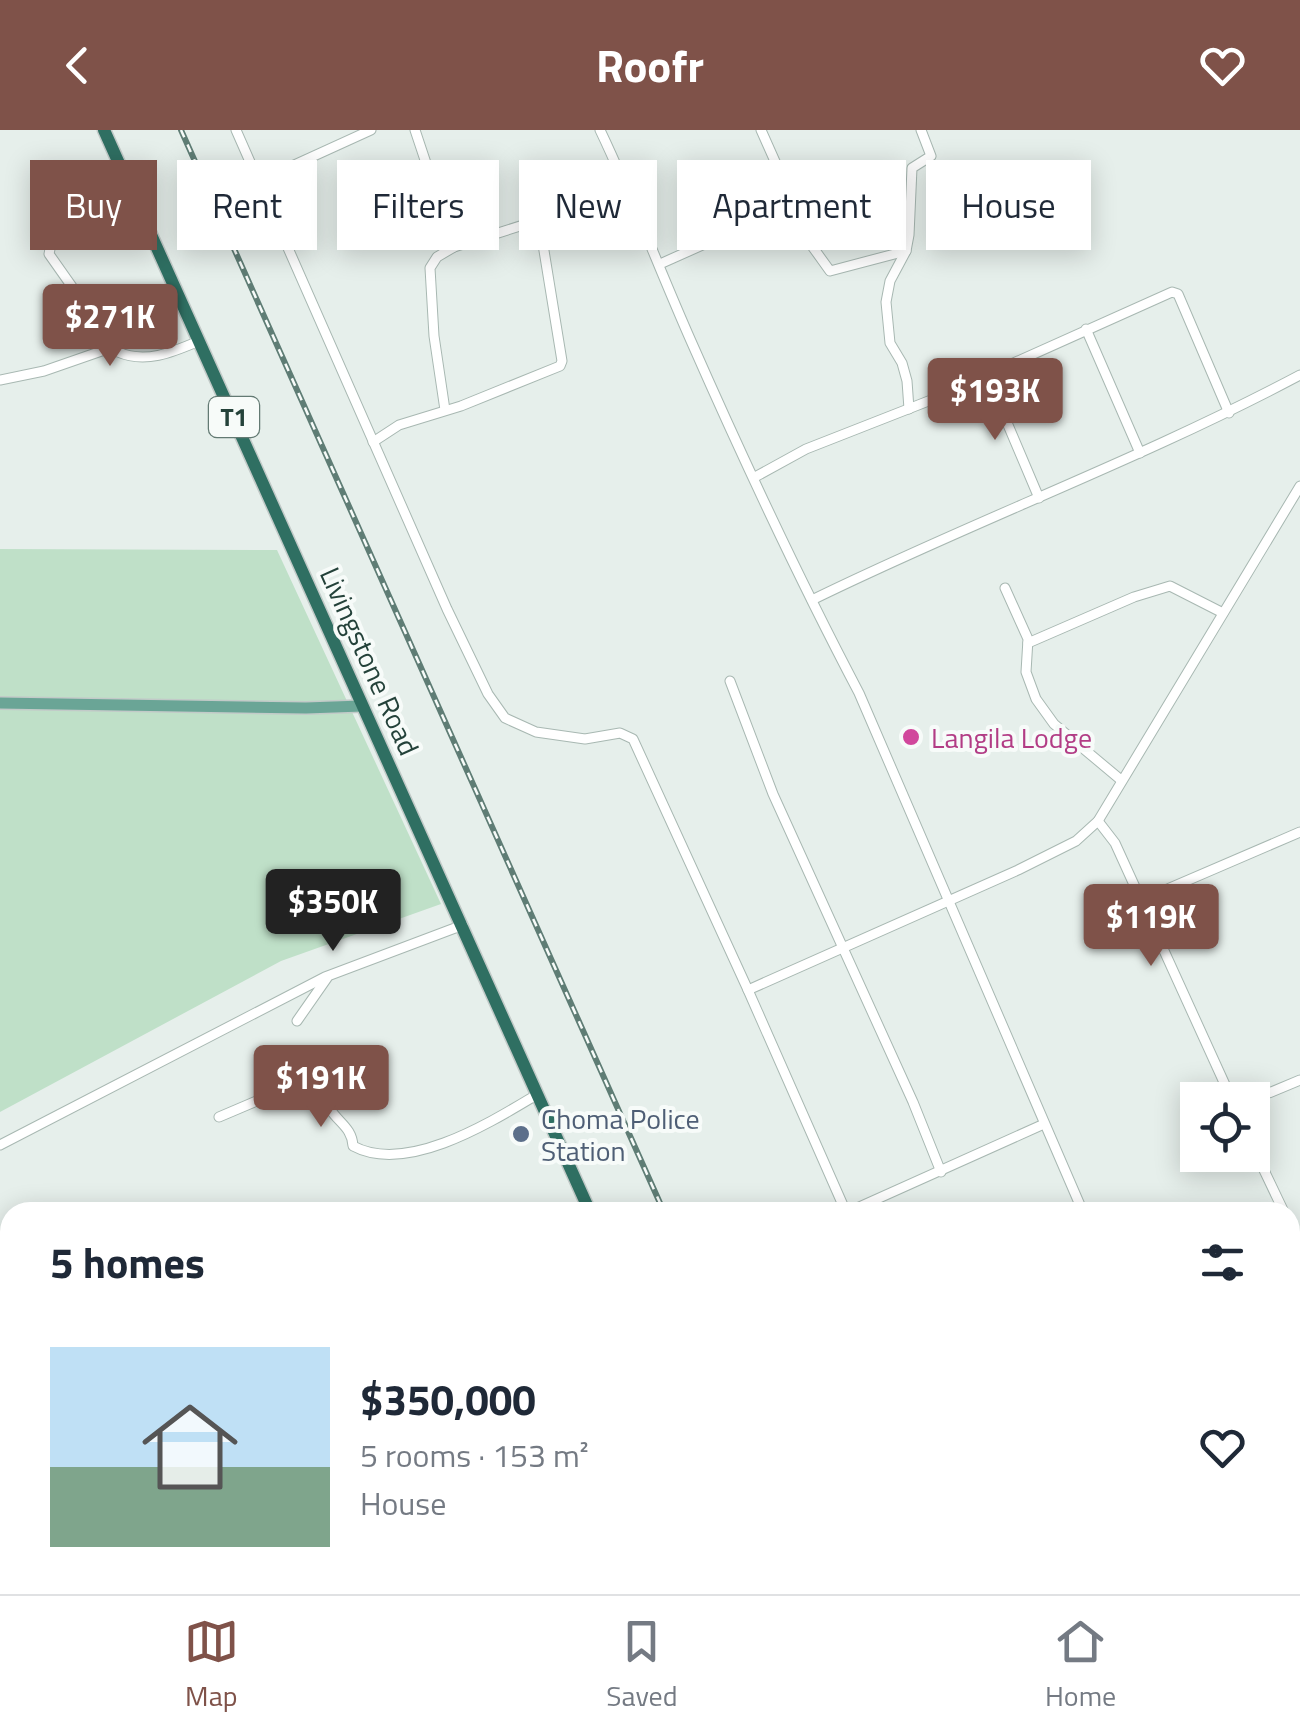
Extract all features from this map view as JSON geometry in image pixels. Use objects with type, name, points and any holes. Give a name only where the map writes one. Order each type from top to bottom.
[{"type":"highway","name":"Livingstone Road","points":[[104,130],[117,160]]},
{"type":"highway","name":"Livingstone Road","points":[[157,249],[586,1202]]},
{"type":"main road","points":[[0,703],[362,706]]},
{"type":"street","points":[[236,130],[249,160]]},
{"type":"street","points":[[305,160],[371,130]]},
{"type":"street","points":[[415,130],[425,160]]},
{"type":"street","points":[[600,130],[614,160]]},
{"type":"street","points":[[761,130],[774,160]]},
{"type":"street","points":[[908,409],[907,381],[890,343],[886,302],[890,281],[906,251],[912,168],[931,156],[920,130]]},
{"type":"street","points":[[49,250],[52,260],[113,347],[126,355],[161,356],[200,341]]},
{"type":"street","points":[[288,250],[447,609],[488,694],[504,718],[536,732],[585,739],[620,733],[633,739],[843,1202]]},
{"type":"street","points":[[445,410],[434,336],[430,268],[448,250]]},
{"type":"street","points":[[373,442],[399,424],[560,366],[544,250]]},
{"type":"street","points":[[654,250],[690,340],[858,693],[1079,1202]]},
{"type":"street","points":[[660,264],[691,250]]},
{"type":"street","points":[[815,250],[830,271],[906,251]]},
{"type":"street","points":[[755,477],[806,449],[908,409],[1176,292],[1229,413]]},
{"type":"street","points":[[1086,329],[1140,453]]},
{"type":"street","points":[[0,380],[44,371],[113,347]]},
{"type":"street","points":[[986,374],[1040,498]]},
{"type":"street","points":[[812,600],[971,525],[1229,413],[1300,374]]},
{"type":"street","points":[[748,990],[1076,841],[1098,821],[1300,486]]},
{"type":"street","points":[[1028,643],[1134,597],[1170,586],[1223,613]]},
{"type":"street","points":[[1005,588],[1028,643],[1026,672],[1036,699],[1054,724],[1121,780]]},
{"type":"street","points":[[730,681],[773,794],[941,1172]]},
{"type":"street","points":[[1098,821],[1115,842],[1224,1082]]},
{"type":"street","points":[[1142,900],[1300,832]]},
{"type":"street","points":[[0,1146],[329,976],[463,925]]},
{"type":"street","points":[[297,1021],[329,976]]},
{"type":"street","points":[[219,1117],[314,1078],[333,1115],[345,1124],[353,1146],[361,1151],[394,1155],[442,1143],[538,1094]]},
{"type":"street","points":[[1270,1092],[1300,1080]]},
{"type":"street","points":[[870,1202],[1044,1124]]},
{"type":"street","points":[[1263,1172],[1276,1202]]},
{"type":"green space","points":[[0,549],[277,550],[441,904],[281,961],[0,1112]]},
{"type":"railway","points":[[181,130],[660,1202]]},
{"type":"place","name":"Langila Lodge","points":[[911,737]]},
{"type":"place","name":"Choma Police Station","points":[[521,1134]]}]
